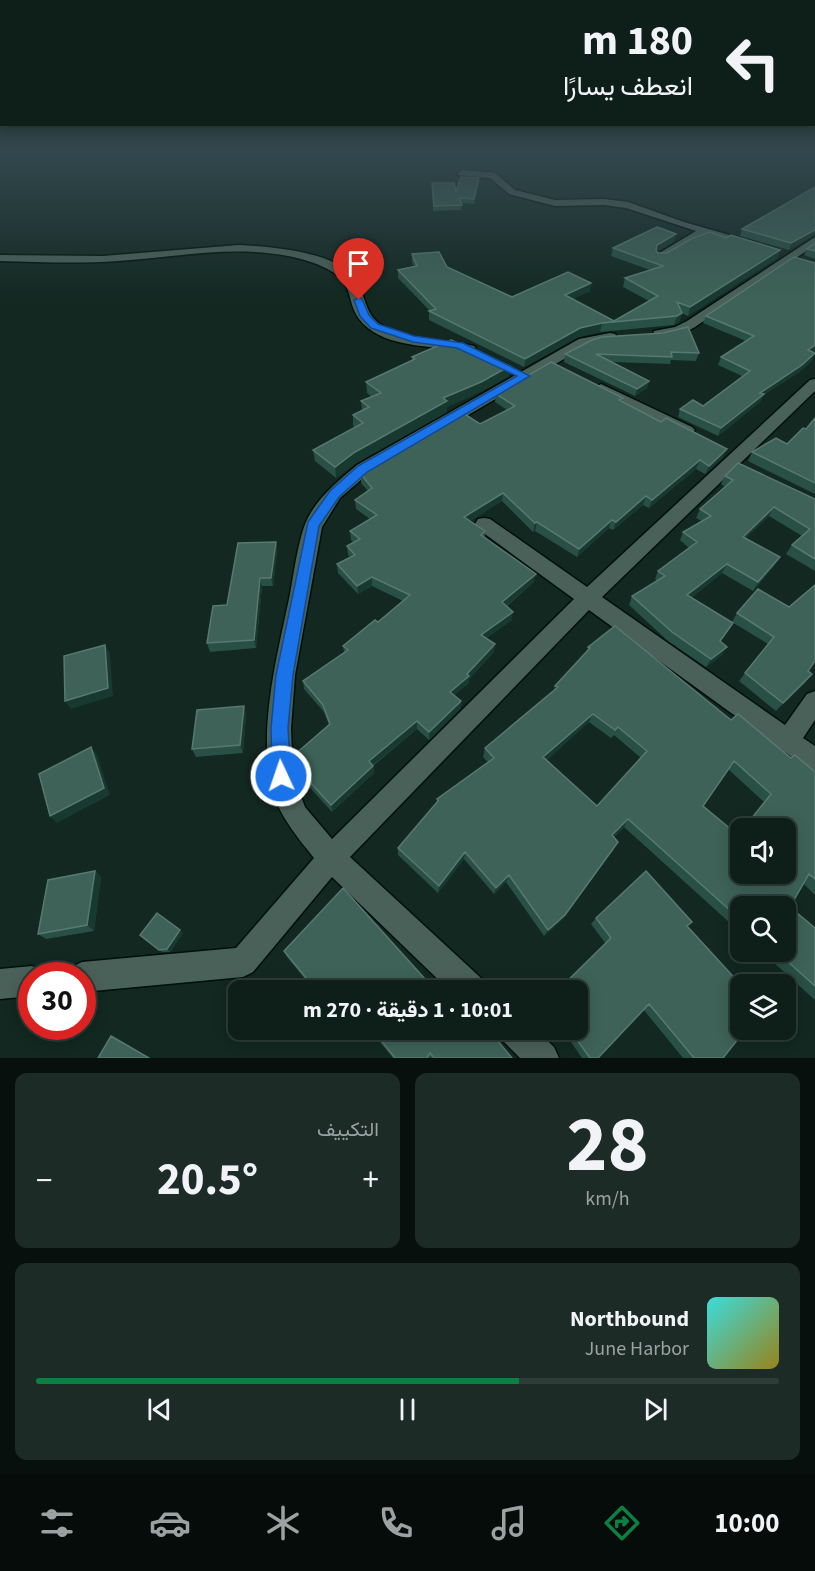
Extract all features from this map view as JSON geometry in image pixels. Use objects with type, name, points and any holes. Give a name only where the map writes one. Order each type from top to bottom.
[{"type":"street","points":[[545,200],[555,203],[604,202],[628,205],[760,246]]},
{"type":"street","points":[[660,257],[705,230]]},
{"type":"street","points":[[460,980],[331,858],[295,815],[281,776],[279,728],[284,675],[313,526],[334,494],[363,469],[520,374],[549,363],[584,342],[679,330],[793,257],[815,240]]},
{"type":"street","points":[[0,258],[115,259],[207,249],[269,248],[311,259],[344,272],[351,280],[365,316],[374,326],[413,339],[460,345],[485,356]]},
{"type":"street","points":[[549,363],[570,373]]},
{"type":"street","points":[[591,383],[697,434]]},
{"type":"street","points":[[96,975],[243,962],[331,858],[587,599],[733,456],[815,384]]},
{"type":"street","points":[[733,456],[753,472]]},
{"type":"street","points":[[484,524],[815,760]]},
{"type":"street","points":[[788,741],[815,701]]},
{"type":"street","points":[[0,984],[18,982]]},
{"type":"street","points":[[524,1040],[543,1058]]},
{"type":"building","points":[[434,200],[460,200],[462,205],[434,206]]},
{"type":"building","points":[[792,200],[815,200],[815,230],[791,243],[742,229]]},
{"type":"building","points":[[657,227],[676,234],[657,245],[658,253],[667,253],[691,239],[710,232],[726,238],[731,235],[780,250],[690,307],[677,302],[682,313],[677,316],[602,323],[580,328],[525,359],[429,311],[436,309],[398,270],[417,266],[412,254],[439,252],[447,267],[512,297],[568,272],[591,283],[565,295],[614,321],[658,296],[625,278],[663,266],[613,248]]},
{"type":"building","points":[[815,243],[815,251],[807,249]]},
{"type":"building","points":[[794,257],[815,263],[815,345],[808,350],[815,353],[802,365],[760,393],[764,394],[721,428],[680,409],[693,400],[703,406],[750,371],[721,357],[754,336],[706,316]]},
{"type":"building","points":[[688,327],[699,353],[671,352],[672,357],[596,354],[649,381],[637,389],[565,354],[602,337],[663,333]]},
{"type":"building","points":[[451,340],[510,366],[481,382],[443,398],[447,401],[355,452],[335,467],[313,450],[363,423],[353,415],[369,407],[361,401],[381,393],[366,382],[415,359],[412,357]]},
{"type":"building","points":[[551,362],[623,398],[619,400],[661,422],[666,418],[727,449],[709,466],[700,460],[652,500],[646,496],[616,522],[612,520],[579,549],[537,522],[535,523],[503,493],[464,517],[485,531],[481,535],[536,574],[502,602],[513,612],[481,635],[495,644],[467,674],[469,676],[450,692],[461,701],[429,732],[417,721],[369,761],[373,766],[331,805],[293,764],[293,756],[330,724],[323,705],[303,681],[348,650],[343,646],[375,620],[378,622],[410,595],[372,577],[357,586],[337,564],[355,555],[347,546],[360,539],[350,531],[377,515],[355,500],[372,488],[361,474],[370,466],[463,413],[480,424],[515,406],[496,394]]},
{"type":"building","points":[[815,418],[815,483],[752,452],[776,438],[787,444],[803,428],[806,429]]},
{"type":"building","points":[[738,463],[815,499],[815,559],[792,545],[810,529],[774,507],[743,537],[780,557],[758,582],[727,564],[687,595],[733,623],[720,641],[727,647],[711,659],[672,632],[632,596],[665,576],[658,571],[697,542],[683,532],[711,516],[700,509],[733,480],[725,476]]},
{"type":"building","points":[[276,542],[271,578],[260,578],[254,640],[207,643],[213,606],[227,605],[238,543]]},
{"type":"building","points":[[815,585],[815,661],[808,671],[812,674],[783,703],[745,673],[774,637],[737,613],[758,589],[789,607]]},
{"type":"building","points":[[615,626],[731,720],[738,714],[791,758],[795,755],[815,772],[815,879],[809,874],[796,897],[730,896],[730,910],[628,819],[612,835],[618,842],[565,915],[548,930],[509,875],[496,888],[465,852],[439,886],[398,848],[438,801],[437,799],[494,758],[485,748],[558,687],[555,686],[590,648],[588,647]],"holes":[[[593,714],[615,730],[618,727],[647,751],[597,806],[543,757]]]},
{"type":"building","points":[[105,645],[108,688],[65,701],[64,656]]},
{"type":"building","points":[[244,706],[240,745],[192,749],[197,710]]},
{"type":"building","points":[[91,747],[104,788],[50,816],[39,774]]},
{"type":"building","points":[[95,871],[87,925],[38,934],[48,880]]},
{"type":"building","points":[[646,871],[692,922],[687,926],[731,974],[730,1040],[737,1040],[723,1058],[694,1058],[649,1004],[598,1058],[590,1058],[577,1040],[588,1040],[588,980],[568,980],[611,938],[596,918]]},
{"type":"building","points":[[343,888],[426,980],[308,980],[284,951]]},
{"type":"building","points":[[796,912],[815,928],[815,986],[788,962],[796,962]]},
{"type":"building","points":[[157,913],[180,930],[167,949],[159,950],[140,935]]},
{"type":"building","points":[[111,1036],[149,1058],[98,1058]]},
{"type":"building","points":[[381,1040],[497,1040],[512,1058],[434,1058],[430,1053],[427,1058],[395,1058]]},
{"type":"route","points":[[281,776],[279,728],[284,675],[313,526],[334,494],[363,469],[525,376],[460,345],[413,339],[374,326],[365,316],[359,300]]}]
